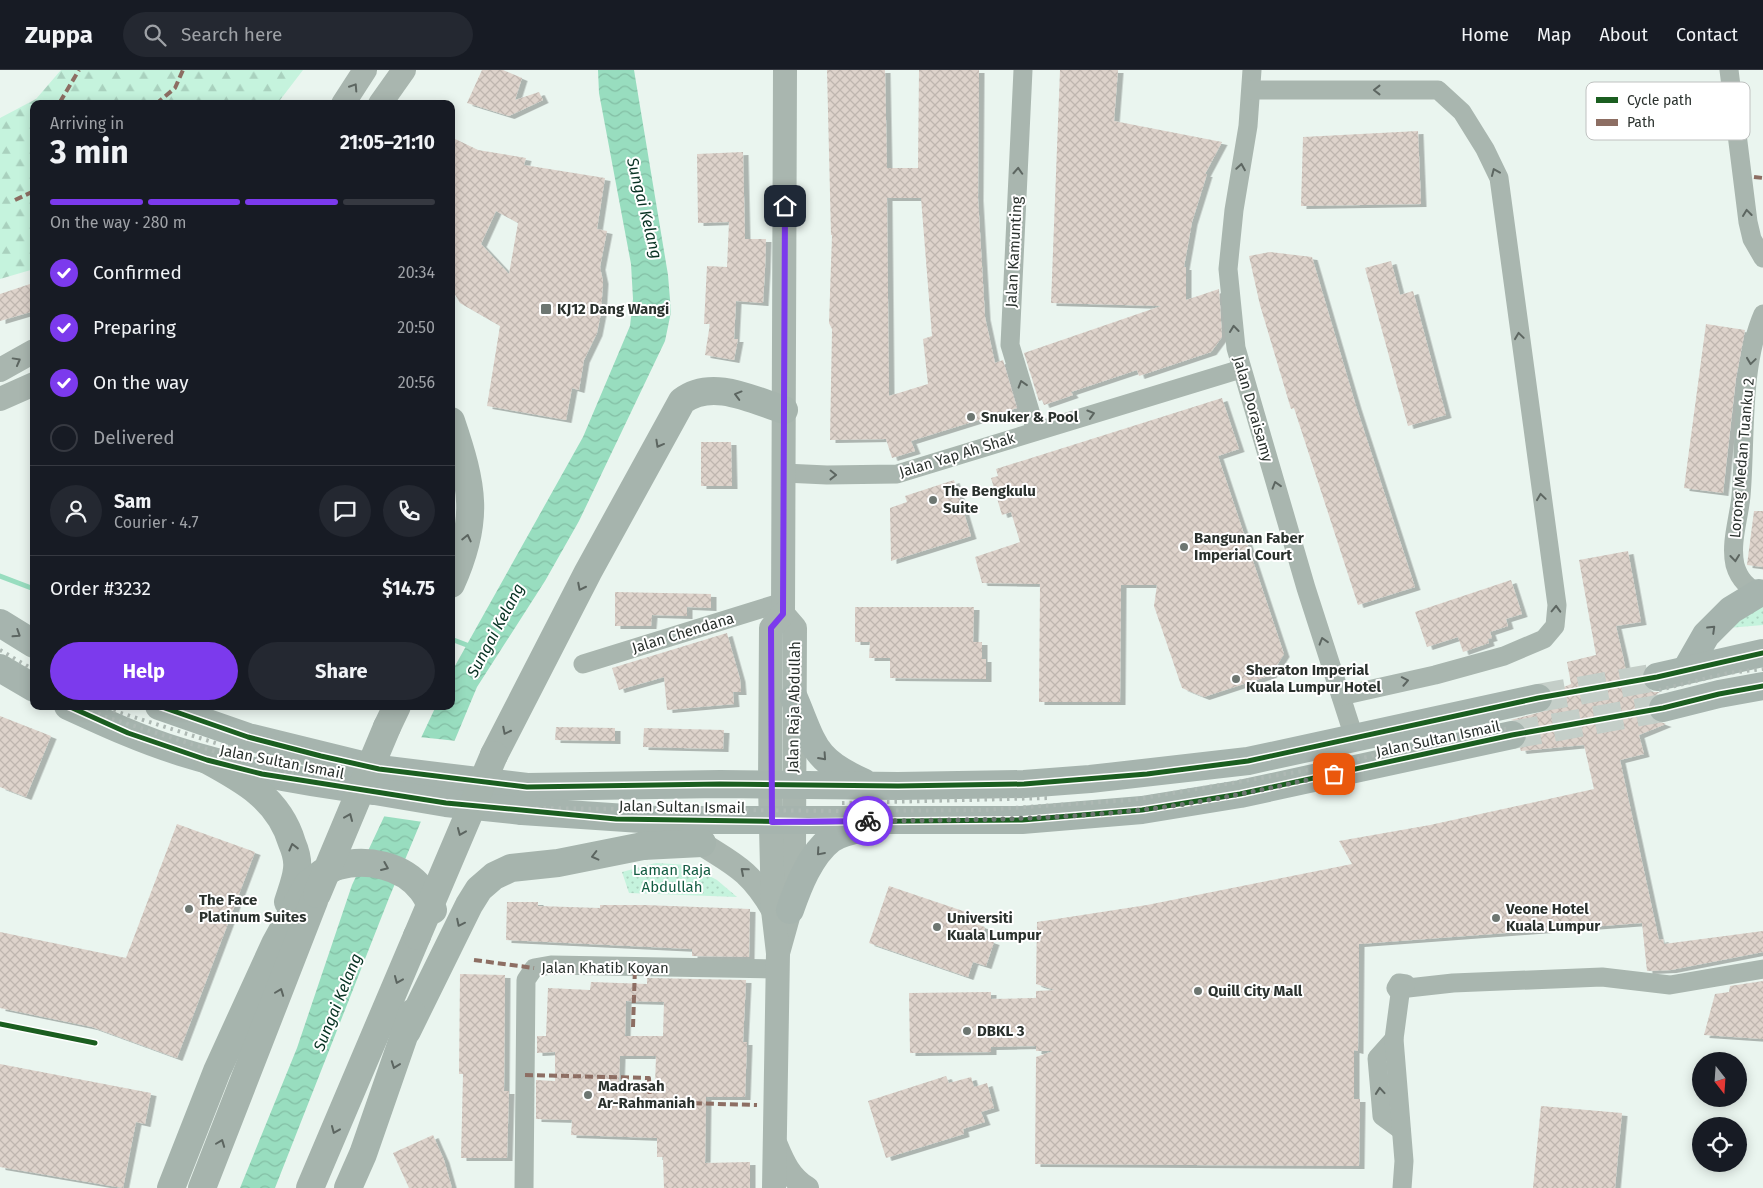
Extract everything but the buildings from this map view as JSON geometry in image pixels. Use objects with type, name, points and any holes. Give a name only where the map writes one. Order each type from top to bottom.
[{"type":"highway","points":[[310,1188],[494,755],[588,572],[682,401],[692,394],[719,391],[784,410]]},
{"type":"highway","points":[[455,434],[463,457],[472,511],[461,563],[455,576]]},
{"type":"highway","points":[[202,1188],[317,894],[392,717]]},
{"type":"highway","points":[[207,760],[245,780],[263,795],[278,811],[288,830],[297,868],[275,944]]},
{"type":"highway","points":[[643,846],[658,836],[671,820]]},
{"type":"highway","points":[[407,1031],[468,905],[479,889],[494,876],[512,868],[558,863],[643,846],[702,843]]},
{"type":"highway","points":[[171,1188],[217,1071],[275,944],[308,884],[322,873],[338,866],[352,862],[369,862],[387,867],[410,879],[422,890],[433,910],[434,926],[407,1031],[348,1188]]},
{"type":"main road","points":[[1686,670],[1706,635],[1731,610],[1761,593]]},
{"type":"main road","points":[[0,622],[30,641]]},
{"type":"main road","points":[[1657,677],[1763,653]]},
{"type":"main road","points":[[0,668],[30,686]]},
{"type":"main road","points":[[1663,708],[1718,694],[1763,686]]},
{"type":"main road","points":[[794,698],[817,750],[827,762],[838,771],[869,784]]},
{"type":"main road","name":"Jalan Sultan Ismail","points":[[170,710],[446,804],[782,785],[1024,784],[1147,774],[1248,760],[1538,698]]},
{"type":"main road","name":"Jalan Sultan Ismail","points":[[77,710],[128,733],[207,760],[281,777],[377,780]]},
{"type":"main road","name":"Jalan Sultan Ismail","points":[[524,799],[616,819],[783,821],[1022,820],[1142,810],[1240,794],[1512,736]]},
{"type":"main road","points":[[781,910],[815,858],[831,839],[850,831],[895,821]]},
{"type":"street","points":[[346,100],[365,70]]},
{"type":"street","points":[[383,100],[404,70]]},
{"type":"street","name":"Jalan Raja Abdullah","points":[[774,1188],[778,961],[783,821],[771,628],[783,608],[786,70]]},
{"type":"street","name":"Jalan Kamunting","points":[[1023,70],[1010,345],[1036,431]]},
{"type":"street","name":"Jalan Doraisamy","points":[[1252,70],[1252,90],[1228,269],[1236,348],[1354,737]]},
{"type":"street","points":[[1252,90],[1438,90],[1462,112],[1485,149],[1499,178],[1558,606],[1555,626],[1544,639],[1491,660],[1341,696]]},
{"type":"street","points":[[1738,140],[1748,222],[1752,239],[1763,258]]},
{"type":"street","name":"Lorong Medan Tuanku 2","points":[[1761,593],[1744,584],[1735,565],[1734,552],[1741,498],[1748,382],[1757,328],[1763,314]]},
{"type":"street","points":[[0,370],[30,353]]},
{"type":"street","name":"Jalan Yap Ah Shak","points":[[784,473],[827,475],[897,474],[1241,369]]},
{"type":"street","points":[[0,399],[30,386]]},
{"type":"street","name":"Jalan Raja Abdullah","points":[[782,785],[794,698],[795,628],[783,608]]},
{"type":"street","name":"Jalan Chendana","points":[[583,664],[783,608]]},
{"type":"street","points":[[671,820],[749,875],[781,910]]},
{"type":"street","name":"Jalan Khatib Koyan","points":[[524,1188],[526,980],[534,968],[552,965],[778,961]]},
{"type":"street","points":[[1401,1186],[1401,1130],[1382,1116],[1377,1058],[1394,1039],[1404,991],[1452,983],[1602,977],[1670,985],[1763,969]]},
{"type":"street","points":[[775,1141],[785,1165],[792,1175],[807,1188]]},
{"type":"green space","points":[[61,70],[303,70],[280,100],[34,100]]},
{"type":"green space","points":[[30,102],[30,270],[0,279],[0,118]]},
{"type":"green space","points":[[1763,603],[1763,625],[1728,628]]},
{"type":"green space","name":"Laman Raja Abdullah","points":[[656,863],[689,865],[717,880],[737,897],[629,893],[622,872]]},
{"type":"water","name":"Sungai Kelang","points":[[598,70],[634,70],[668,275],[671,312],[665,341],[579,521],[545,581],[477,687],[389,898],[275,1188],[240,1188],[297,1048],[352,885],[434,710],[455,710],[455,666],[583,437],[630,326],[633,299],[631,264],[599,93]]},
{"type":"pier","points":[[419,737],[457,741],[423,822],[382,816]]},
{"type":"waterway","points":[[0,576],[30,587]]},
{"type":"waterway","name":"Sungai Kelang","points":[[455,641],[472,647]]},
{"type":"tunnel","points":[[1538,698],[1657,677]]},
{"type":"tunnel","points":[[1512,735],[1663,708]]},
{"type":"railway","points":[[0,650],[30,668]]},
{"type":"railway","points":[[1659,690],[1728,673],[1763,669]]},
{"type":"railway","points":[[92,710],[103,716],[238,759],[310,779],[522,808],[843,811],[983,810],[1132,800],[1320,768],[1434,741],[1510,728]]},
{"type":"railway","points":[[112,710],[266,759]]},
{"type":"railway","points":[[842,803],[1050,798]]},
{"type":"marked path","points":[[61,100],[79,70]]},
{"type":"marked path","points":[[161,100],[175,88],[183,70]]},
{"type":"marked path","points":[[1754,177],[1763,178]]},
{"type":"marked path","points":[[15,200],[30,193]]},
{"type":"marked path","points":[[474,960],[534,968]]},
{"type":"marked path","points":[[633,1027],[635,967]]},
{"type":"marked path","points":[[525,1075],[649,1078],[650,1102],[757,1105]]},
{"type":"cycle path","points":[[170,710],[248,737],[379,769],[527,787],[720,784],[898,786],[1024,784],[1147,774],[1248,761],[1538,698],[1657,677],[1763,653]]},
{"type":"cycle path","points":[[77,710],[128,733],[207,760],[262,774],[446,803],[616,819],[808,822],[1022,820],[1142,810],[1240,794],[1512,735],[1663,708],[1719,694],[1763,686]]},
{"type":"cycle path","points":[[0,1024],[95,1043]]},
{"type":"way so far","points":[[868,821],[1022,820],[1142,810],[1240,794],[1334,774]]},
{"type":"place","name":"KJ12 Dang Wangi","points":[[546,309]]},
{"type":"place","name":"Snuker & Pool","points":[[971,417]]},
{"type":"place","name":"The Bengkulu Suite","points":[[933,500]]},
{"type":"place","name":"Bangunan Faber Imperial Court","points":[[1184,547]]},
{"type":"place","name":"Sheraton Imperial Kuala Lumpur Hotel","points":[[1236,679]]},
{"type":"place","name":"The Face Platinum Suites","points":[[189,909]]},
{"type":"place","name":"Veone Hotel Kuala Lumpur","points":[[1496,918]]},
{"type":"place","name":"Universiti Kuala Lumpur","points":[[937,927]]},
{"type":"place","name":"Quill City Mall","points":[[1198,991]]},
{"type":"place","name":"DBKL 3","points":[[967,1031]]},
{"type":"place","name":"Madrasah Ar-Rahmaniah","points":[[588,1095]]},
{"type":"route","points":[[785,206],[783,614],[771,628],[770,785],[772,822],[868,821]]}]
